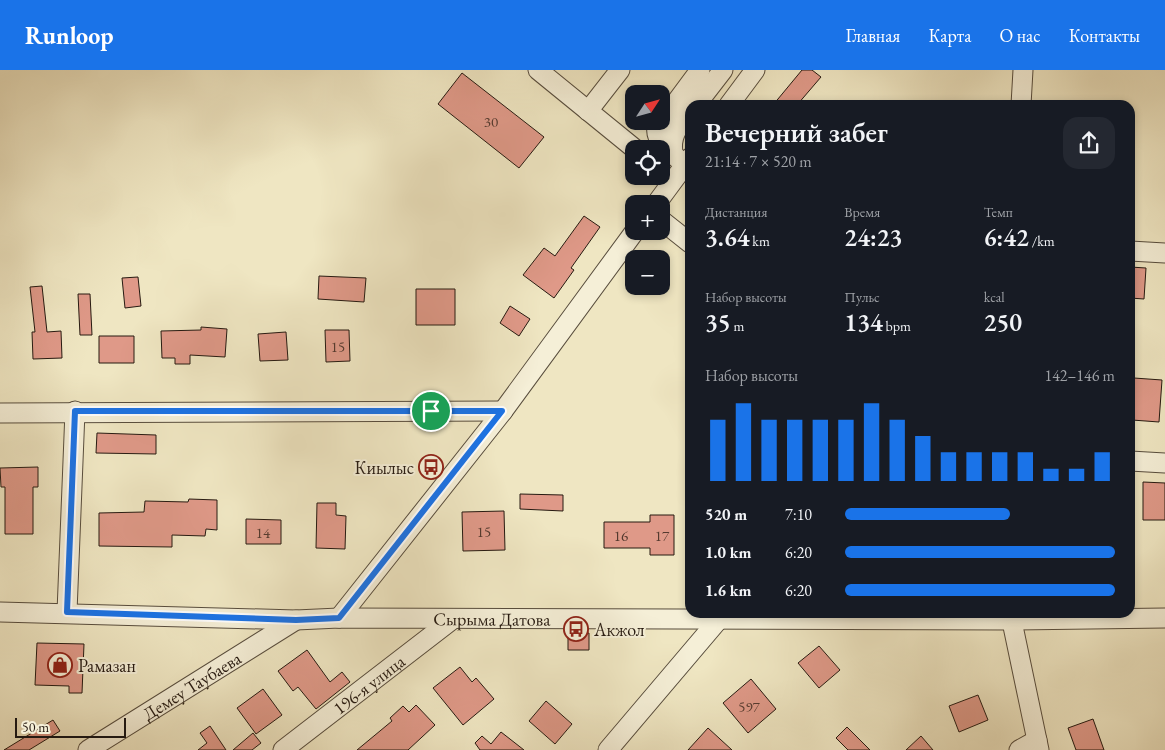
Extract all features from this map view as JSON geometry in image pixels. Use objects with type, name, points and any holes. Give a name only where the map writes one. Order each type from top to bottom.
[{"type":"street","points":[[538,70],[625,140]]},
{"type":"street","points":[[588,111],[620,70]]},
{"type":"street","points":[[683,158],[660,141],[656,133],[657,128],[700,70]]},
{"type":"street","points":[[700,100],[723,70]]},
{"type":"street","points":[[733,100],[755,70]]},
{"type":"street","points":[[1021,100],[1023,70]]},
{"type":"street","points":[[683,158],[671,142],[675,131],[685,118]]},
{"type":"street","points":[[670,172],[683,158]]},
{"type":"street","points":[[670,227],[685,239]]},
{"type":"street","points":[[339,618],[502,411],[629,240]]},
{"type":"street","points":[[1135,251],[1165,253]]},
{"type":"street","points":[[0,413],[75,411],[502,411]]},
{"type":"street","points":[[67,612],[75,411]]},
{"type":"street","points":[[1135,461],[1165,463]]},
{"type":"street","name":"Сырыма Датова","points":[[0,612],[67,612],[296,620],[339,618],[720,618]]},
{"type":"street","points":[[608,750],[720,618]]},
{"type":"street","points":[[1010,618],[1038,745],[1019,750]]},
{"type":"street","name":"Сырыма Датова","points":[[1135,618],[1165,618]]},
{"type":"street","name":"196-я улица","points":[[283,750],[452,619]]},
{"type":"street","name":"Демеу Таубаева","points":[[88,750],[296,620]]},
{"type":"building","points":[[802,70],[812,70],[821,77],[801,100],[777,100]]},
{"type":"building","points":[[462,73],[544,137],[519,168],[438,104]]},
{"type":"building","points":[[584,216],[600,227],[571,268],[574,270],[554,298],[523,275],[544,248],[555,256]]},
{"type":"building","points":[[1135,267],[1146,268],[1144,299],[1135,298]]},
{"type":"building","points":[[319,276],[366,278],[364,302],[318,299]]},
{"type":"building","points":[[138,277],[141,306],[125,308],[122,278]]},
{"type":"building","points":[[42,286],[47,332],[61,331],[62,358],[33,359],[32,332],[35,332],[30,287]]},
{"type":"building","points":[[416,289],[455,289],[455,325],[416,325]]},
{"type":"building","points":[[78,294],[90,294],[92,335],[80,335]]},
{"type":"building","points":[[510,306],[530,319],[519,336],[500,323]]},
{"type":"building","points":[[201,327],[227,329],[225,357],[190,355],[190,364],[175,364],[175,358],[162,358],[161,331],[201,330]]},
{"type":"building","points":[[325,330],[349,330],[350,361],[326,362]]},
{"type":"building","points":[[286,332],[288,360],[260,361],[258,334]]},
{"type":"building","points":[[99,336],[134,336],[134,363],[99,363]]},
{"type":"building","points":[[1135,378],[1162,380],[1159,422],[1135,420]]},
{"type":"building","points":[[97,433],[156,435],[156,454],[96,453]]},
{"type":"building","points":[[38,467],[38,487],[33,487],[33,534],[5,534],[5,487],[1,487],[0,468]]},
{"type":"building","points":[[1143,482],[1165,483],[1165,520],[1143,520]]},
{"type":"building","points":[[520,494],[563,495],[563,511],[520,509]]},
{"type":"building","points":[[189,499],[217,500],[217,530],[206,529],[205,536],[172,535],[172,547],[99,546],[99,513],[144,512],[145,501],[188,502]]},
{"type":"building","points":[[317,503],[336,503],[336,515],[346,516],[345,549],[316,548]]},
{"type":"building","points":[[504,511],[505,550],[463,551],[462,512]]},
{"type":"building","points":[[650,515],[674,515],[674,555],[650,555],[650,548],[604,548],[604,522],[650,522]]},
{"type":"building","points":[[246,519],[281,520],[281,544],[246,544]]},
{"type":"building","points":[[568,633],[589,633],[589,650],[568,650]]},
{"type":"building","name":"Рамазан","points":[[37,643],[84,644],[82,693],[69,693],[69,686],[35,685]]},
{"type":"building","points":[[819,646],[840,670],[819,688],[798,663]]},
{"type":"building","points":[[307,650],[330,682],[342,672],[350,682],[316,709],[298,687],[293,691],[278,671]]},
{"type":"building","points":[[460,667],[472,682],[476,678],[494,699],[463,725],[433,688]]},
{"type":"building","points":[[751,679],[776,709],[748,733],[723,703]]},
{"type":"building","points":[[263,689],[282,715],[256,734],[237,708]]},
{"type":"building","points":[[978,695],[988,720],[959,732],[949,706]]},
{"type":"building","points":[[546,701],[572,724],[555,744],[529,721]]},
{"type":"building","points":[[416,705],[435,725],[408,750],[357,750],[392,721],[390,718],[403,706],[409,712]]},
{"type":"building","points":[[1093,719],[1104,750],[1076,750],[1068,728]]},
{"type":"building","points":[[53,720],[60,731],[29,750],[4,750]]},
{"type":"building","points":[[210,726],[226,750],[198,750],[207,743],[200,733]]},
{"type":"building","points":[[847,727],[870,750],[848,750],[836,738]]},
{"type":"building","points":[[708,728],[732,750],[688,750]]},
{"type":"building","points":[[501,732],[524,750],[480,750],[475,743],[482,736],[491,744]]},
{"type":"building","points":[[253,733],[261,743],[252,750],[233,750]]},
{"type":"building","points":[[921,736],[933,750],[906,750]]},
{"type":"place","name":"Киылыс","points":[[431,467]]},
{"type":"place","name":"Акжол","points":[[576,629]]},
{"type":"place","name":"Рамазан","points":[[60,665]]},
{"type":"route","points":[[75,411],[431,411],[502,411],[339,618],[296,620],[67,612],[75,411]]}]
